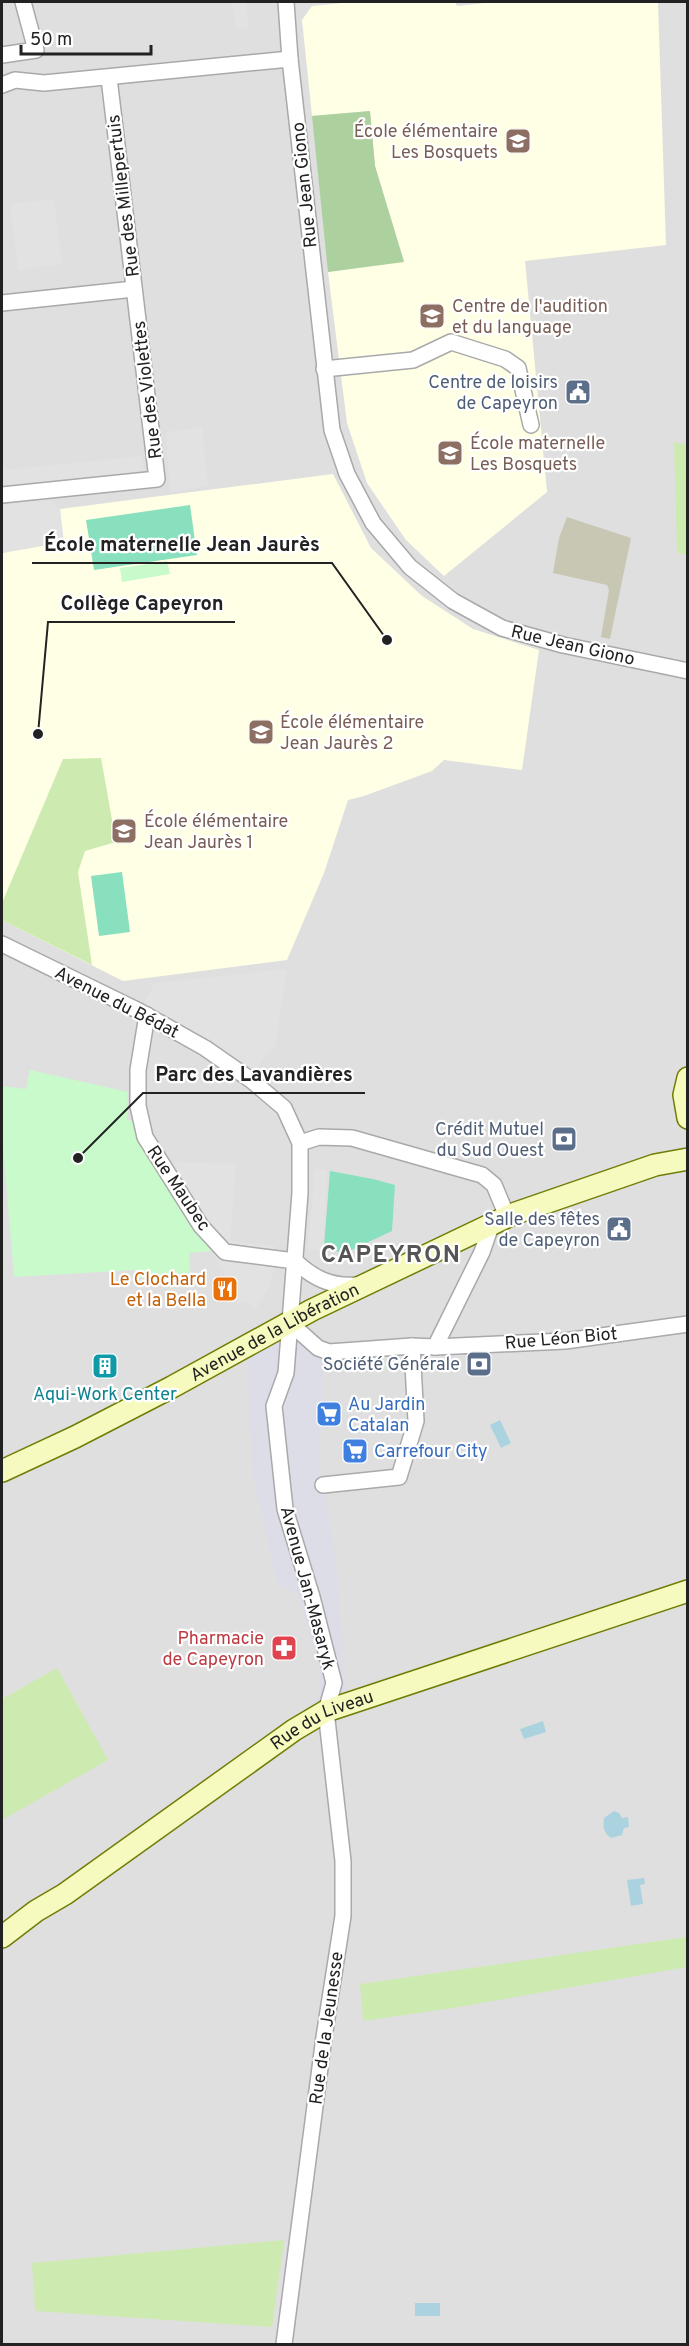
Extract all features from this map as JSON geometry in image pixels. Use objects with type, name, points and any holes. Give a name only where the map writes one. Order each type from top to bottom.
[{"type":"street","points":[[2,54],[36,50],[23,2]]},
{"type":"street","name":"Rue Jean Giono","points":[[286,2],[290,59],[332,429],[347,474],[373,523],[410,567],[453,601],[502,628],[562,645],[687,671]]},
{"type":"street","points":[[2,85],[15,80],[44,83],[290,59]]},
{"type":"street","name":"Rue des Millepertuis","points":[[2,303],[134,288],[109,78]]},
{"type":"street","name":"Rue des Violettes","points":[[2,495],[158,479],[134,288]]},
{"type":"street","points":[[324,369],[413,360],[451,342],[505,359],[518,368],[531,424]]},
{"type":"street","name":"Avenue du Bédat","points":[[2,944],[147,1015],[206,1048],[251,1080],[284,1108],[300,1143]]},
{"type":"street","name":"Rue Maubec","points":[[147,1015],[138,1070],[138,1106],[145,1137],[201,1226],[225,1252],[295,1261]]},
{"type":"street","points":[[687,1078],[684,1095],[687,1118]]},
{"type":"street","points":[[300,1143],[319,1137],[352,1138],[482,1175],[495,1185],[500,1220],[435,1347]]},
{"type":"street","name":"Avenue Jan-Masaryk","points":[[300,1143],[300,1193],[286,1372],[274,1406],[285,1509],[312,1597],[334,1683],[326,1711]]},
{"type":"street","name":"Avenue de la Libération","points":[[2,1472],[163,1392],[365,1285],[500,1220],[655,1165],[687,1159]]},
{"type":"street","points":[[295,1261],[310,1274],[329,1284],[340,1287],[365,1285]]},
{"type":"street","name":"Rue Léon Biot","points":[[290,1323],[318,1348],[329,1352],[412,1346],[566,1341],[687,1324]]},
{"type":"street","points":[[323,1485],[399,1477],[416,1420],[412,1346]]},
{"type":"street","name":"Rue du Liveau","points":[[2,1937],[294,1730],[326,1711],[687,1591]]},
{"type":"street","name":"Rue de la Jeunesse","points":[[284,2344],[324,2037],[344,1916],[343,1861],[326,1711]]},
{"type":"shaded area","points":[[2,2],[687,2],[687,2344],[2,2344]]},
{"type":"shaded area","points":[[232,2],[246,2],[249,28],[236,29]]},
{"type":"shaded area","name":"École élémentaire Les Bosquets","points":[[352,2],[455,2],[457,6],[495,2],[658,2],[666,245],[525,261],[547,492],[444,576],[406,540],[367,483],[347,423],[328,272],[404,261],[375,166],[370,111],[312,116],[302,20],[312,6]]},
{"type":"shaded area","points":[[54,199],[62,264],[18,270],[10,204]]},
{"type":"shaded area","points":[[202,427],[208,486],[170,492],[166,432]]},
{"type":"shaded area","points":[[142,456],[144,471],[2,487],[2,470]]},
{"type":"shaded area","points":[[333,474],[371,548],[422,596],[473,629],[539,650],[522,770],[444,760],[432,771],[348,800],[324,873],[287,960],[123,981],[2,920],[2,553],[63,542],[60,509]]},
{"type":"shaded area","points":[[46,496],[60,509],[64,542],[2,553],[2,500]]},
{"type":"shaded area","points":[[567,517],[631,538],[610,639],[601,637],[609,590],[607,585],[553,573],[559,538]]},
{"type":"shaded area","points":[[287,969],[275,1048],[265,1055],[251,1080],[139,1011],[155,983]]},
{"type":"shaded area","points":[[167,1162],[236,1164],[230,1241],[275,1246],[274,1268],[268,1289],[256,1309],[245,1302],[227,1304],[226,1276],[211,1251],[229,1241],[223,1240],[206,1219]]},
{"type":"shaded area","points":[[315,1169],[327,1170],[323,1251],[308,1250]]},
{"type":"shaded area","points":[[290,1323],[329,1352],[321,1385],[320,1465],[336,1561],[347,1705],[294,1730],[319,1695],[320,1670],[298,1593],[287,1590],[277,1583],[252,1472],[247,1346]]},
{"type":"green space","points":[[370,111],[375,166],[404,262],[328,272],[312,116]]},
{"type":"green space","points":[[674,442],[687,445],[687,555],[677,553]]},
{"type":"green space","points":[[190,505],[197,555],[94,570],[86,520]]},
{"type":"green space","points":[[167,561],[170,574],[122,582],[120,568]]},
{"type":"green space","points":[[101,758],[116,842],[85,851],[78,872],[92,965],[2,920],[2,903],[63,759]]},
{"type":"green space","points":[[122,872],[130,932],[99,936],[91,876]]},
{"type":"green space","points":[[30,1070],[128,1092],[127,1120],[136,1122],[137,1137],[211,1251],[189,1253],[190,1274],[137,1278],[135,1270],[14,1277],[2,1134],[2,1086],[26,1089]]},
{"type":"green space","points":[[330,1171],[395,1185],[392,1231],[343,1254],[324,1246]]},
{"type":"green space","points":[[57,1668],[108,1760],[2,1820],[2,1699]]},
{"type":"green space","points":[[687,1937],[687,1967],[453,2008],[363,2021],[360,1984]]},
{"type":"green space","points":[[284,2240],[272,2327],[35,2311],[32,2263]]},
{"type":"water","points":[[500,1420],[511,1443],[501,1448],[490,1425]]},
{"type":"water","points":[[543,1721],[546,1732],[524,1739],[520,1729]]},
{"type":"water","points":[[614,1811],[622,1818],[628,1817],[629,1827],[624,1828],[622,1835],[611,1838],[604,1829],[604,1818]]},
{"type":"water","points":[[644,1878],[645,1884],[640,1885],[643,1904],[631,1906],[627,1880]]},
{"type":"water","points":[[415,2303],[440,2303],[440,2316],[415,2316]]},
{"type":"place","name":"École élémentaire Les Bosquets","points":[[518,141]]},
{"type":"place","name":"Centre de l'audition et du language","points":[[432,316]]},
{"type":"place","name":"Centre de loisirs de Capeyron","points":[[578,392]]},
{"type":"place","name":"École maternelle Les Bosquets","points":[[450,453]]},
{"type":"place","name":"École maternelle Jean Jaurès","points":[[387,640]]},
{"type":"place","name":"École élémentaire Jean Jaurès 2","points":[[261,732]]},
{"type":"place","name":"Collège Capeyron","points":[[38,734]]},
{"type":"place","name":"École élémentaire Jean Jaurès 1","points":[[124,831]]},
{"type":"place","name":"Crédit Mutuel du Sud Ouest","points":[[564,1139]]},
{"type":"place","name":"Parc des Lavandières","points":[[78,1158]]},
{"type":"place","name":"Salle des fêtes de Capeyron","points":[[619,1229]]},
{"type":"place","name":"Le Clochard et la Bella","points":[[225,1289]]},
{"type":"place","name":"Société Générale","points":[[479,1364]]},
{"type":"place","name":"Aqui-Work Center","points":[[105,1366]]},
{"type":"place","name":"Au Jardin Catalan","points":[[329,1414]]},
{"type":"place","name":"Carrefour City","points":[[355,1451]]},
{"type":"place","name":"Pharmacie de Capeyron","points":[[284,1648]]},
{"type":"district","name":"CAPEYRON","points":[[391,1254]]}]
